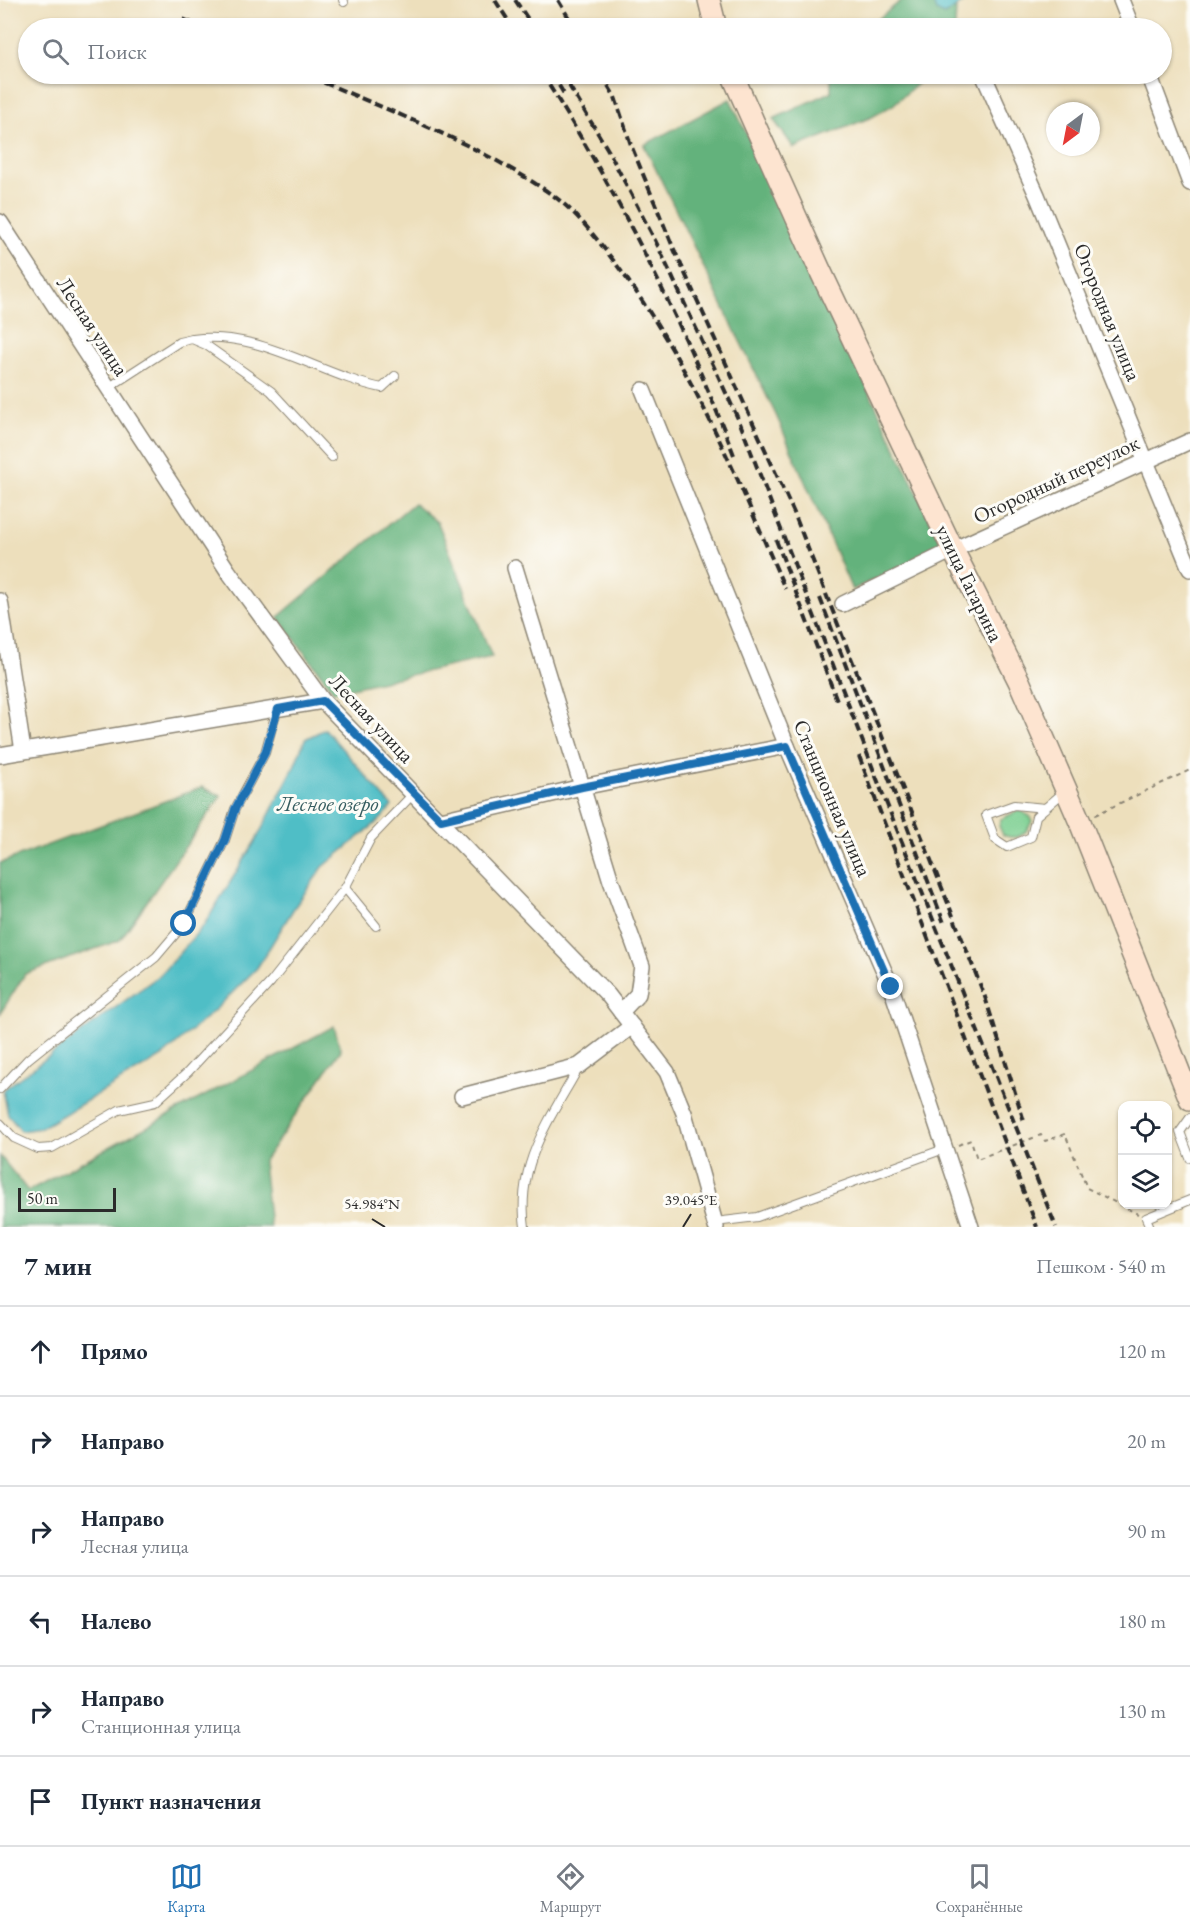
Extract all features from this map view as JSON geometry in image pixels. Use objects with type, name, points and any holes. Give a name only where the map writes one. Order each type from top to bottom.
[{"type":"street","points":[[1121,0],[1128,18]]},
{"type":"street","points":[[711,1],[714,18]]},
{"type":"street","name":"улица Гагарина","points":[[736,84],[819,268],[953,550],[1019,681],[1080,822],[1190,1099]]},
{"type":"street","name":"Огородная улица","points":[[987,84],[1037,195],[1190,569]]},
{"type":"street","points":[[1153,84],[1190,183]]},
{"type":"street","name":"Лесная улица","points":[[0,222],[228,571],[323,701],[441,820],[608,995],[667,1072],[684,1113],[716,1225]]},
{"type":"street","name":"Станционная улица","points":[[642,390],[787,746],[891,987],[971,1227]]},
{"type":"street","name":"Огородный переулок","points":[[843,604],[953,550],[1190,441]]},
{"type":"street","points":[[515,568],[582,787],[642,966],[639,994],[621,1012]]},
{"type":"street","points":[[0,601],[23,752]]},
{"type":"street","points":[[0,755],[323,701]]},
{"type":"street","points":[[441,820],[582,787],[787,746]]},
{"type":"street","points":[[462,1096],[579,1066],[632,1026]]},
{"type":"lane","points":[[108,388],[179,342],[207,337],[250,344],[382,388],[395,376]]},
{"type":"lane","points":[[192,339],[270,391],[332,457]]},
{"type":"lane","points":[[0,1089],[3,1083],[54,1037],[156,957],[184,924],[225,840],[235,809],[265,753],[278,709]]},
{"type":"lane","points":[[1045,808],[1014,805],[986,815],[995,839],[1007,847],[1031,837],[1036,816],[1066,790]]},
{"type":"lane","points":[[0,1123],[14,1138],[38,1149],[52,1148],[119,1110],[155,1102],[188,1072],[271,982],[345,888],[371,838],[414,793]]},
{"type":"lane","points":[[345,888],[376,926]]},
{"type":"lane","points":[[525,1227],[522,1205],[525,1181],[538,1137],[579,1066]]},
{"type":"lane","points":[[1190,1118],[1180,1132],[1190,1158]]},
{"type":"lane","points":[[716,1225],[757,1217],[944,1149]]},
{"type":"lane","points":[[1150,1227],[1146,1218],[1190,1200]]},
{"type":"path","points":[[1080,822],[1190,770]]},
{"type":"path","points":[[944,1149],[971,1140],[977,1160],[1041,1135],[1045,1142],[1065,1134],[1087,1188],[1146,1218]]},
{"type":"green space","points":[[902,0],[931,0],[944,15],[956,7],[955,18],[880,18]]},
{"type":"green space","points":[[831,84],[917,84],[893,105],[872,117],[794,148],[773,119],[831,92]]},
{"type":"green space","points":[[730,99],[943,547],[852,590],[776,415],[644,145]]},
{"type":"green space","points":[[414,503],[438,523],[492,657],[334,692],[278,617]]},
{"type":"green space","points":[[202,787],[221,796],[120,940],[25,974],[0,1014],[0,863]]},
{"type":"green space","points":[[1020,810],[1032,821],[1027,830],[1017,837],[1003,835],[999,826],[1001,819]]},
{"type":"green space","points":[[334,1026],[341,1050],[263,1162],[270,1227],[0,1227],[0,1156],[28,1191]]},
{"type":"water","points":[[932,0],[966,0],[944,15],[936,11]]},
{"type":"water","name":"Лесное озеро","points":[[325,729],[392,806],[381,819],[323,867],[294,908],[257,968],[217,1008],[164,1055],[41,1128],[21,1131],[8,1115],[3,1090],[160,975],[204,925],[256,840],[293,769],[305,739]]},
{"type":"railway","points":[[495,0],[507,18]]},
{"type":"railway","points":[[515,0],[527,18]]},
{"type":"railway","points":[[558,0],[569,18]]},
{"type":"railway","points":[[328,84],[445,135],[500,162],[551,194],[578,217],[609,255],[667,340],[730,463],[785,589]]},
{"type":"railway","points":[[548,84],[597,165],[647,259],[693,356],[734,455]]},
{"type":"railway","points":[[558,84],[564,94]]},
{"type":"railway","points":[[568,84],[608,150],[656,242],[740,423],[882,792],[1056,1227]]},
{"type":"railway","points":[[607,84],[615,97],[631,145],[673,247],[794,513],[985,997],[1024,1121]]},
{"type":"railway","points":[[776,540],[838,703]]},
{"type":"railway","points":[[820,598],[944,923]]},
{"type":"railway","points":[[859,756],[1037,1227]]},
{"type":"route","points":[[184,924],[225,840],[235,809],[265,753],[278,709],[323,701],[441,820],[582,787],[787,746],[891,987]]}]
